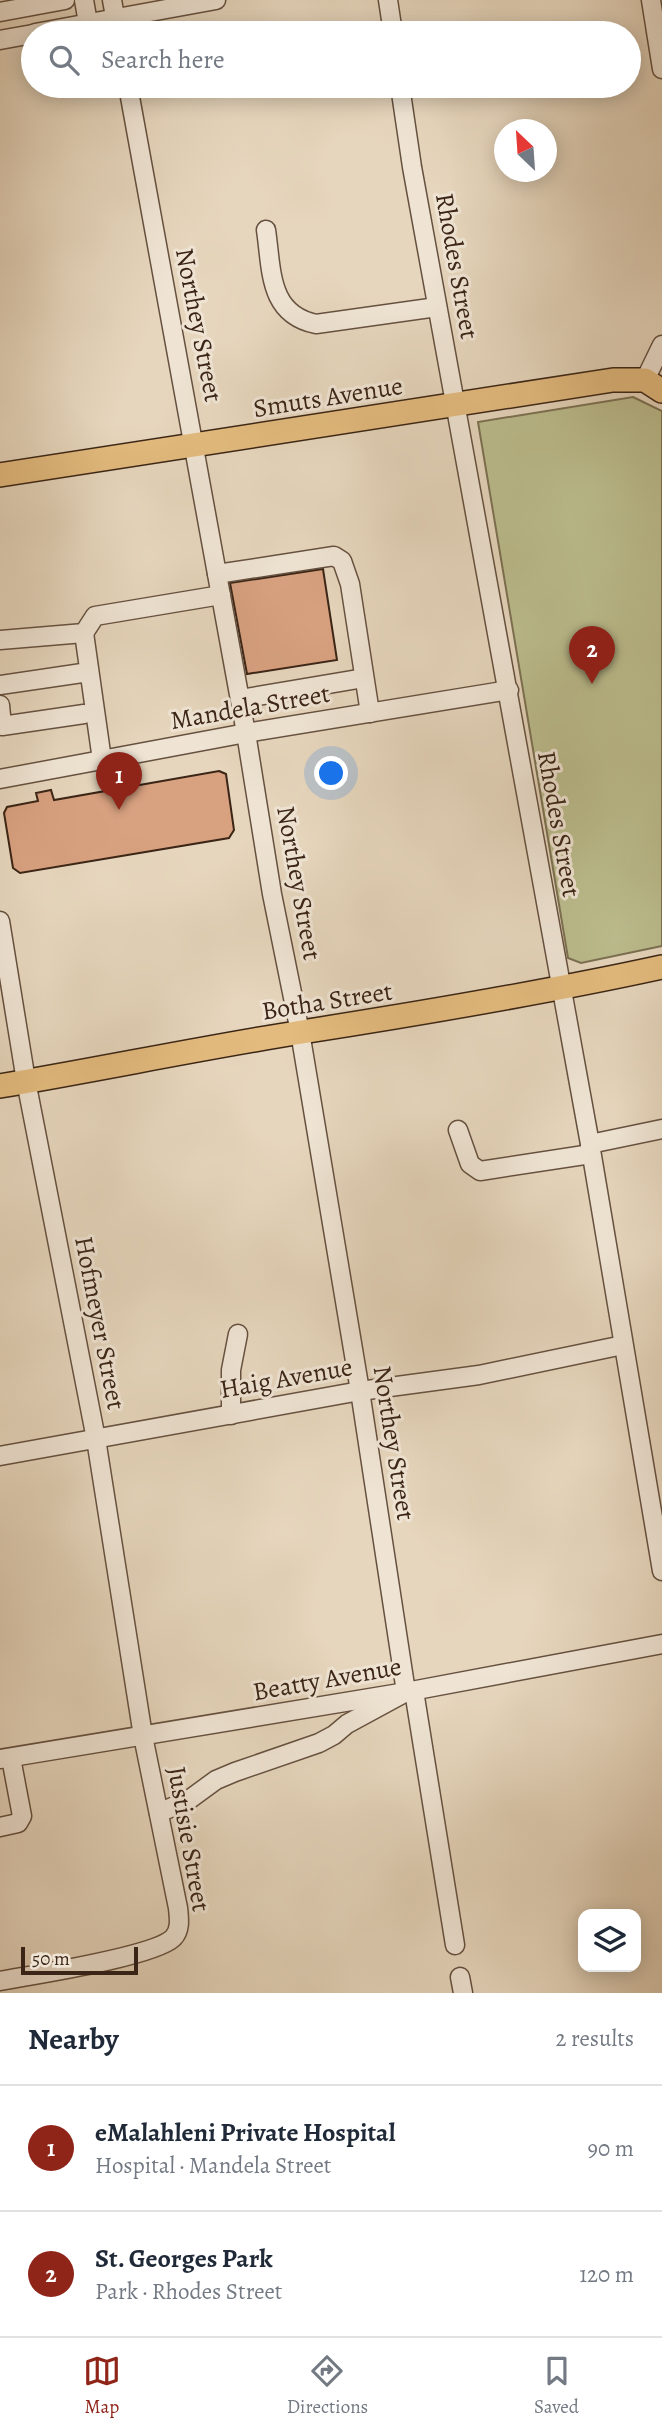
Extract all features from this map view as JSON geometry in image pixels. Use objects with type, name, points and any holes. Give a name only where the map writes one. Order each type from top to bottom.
[{"type":"main road","name":"Smuts Avenue","points":[[0,475],[613,380],[653,385]]},
{"type":"main road","name":"Botha Street","points":[[0,1086],[300,1032],[562,989],[662,967]]},
{"type":"street","points":[[0,12],[65,0]]},
{"type":"street","points":[[84,0],[88,21]]},
{"type":"street","points":[[112,0],[116,21]]},
{"type":"street","points":[[136,21],[216,0]]},
{"type":"street","points":[[388,0],[391,21]]},
{"type":"street","points":[[651,0],[662,69]]},
{"type":"street","points":[[0,40],[21,36]]},
{"type":"street","name":"Northey Street","points":[[130,98],[240,699],[272,894],[300,1032],[455,1945]]},
{"type":"street","name":"Rhodes Street","points":[[402,98],[437,307],[562,989],[662,1572]]},
{"type":"street","points":[[266,230],[273,282],[288,312],[300,321],[316,324],[437,307]]},
{"type":"street","points":[[653,385],[662,345]]},
{"type":"street","points":[[217,574],[338,557],[345,564],[350,584],[370,713]]},
{"type":"street","points":[[102,760],[84,633],[96,616],[220,595]]},
{"type":"street","points":[[0,640],[84,633]]},
{"type":"street","points":[[0,685],[89,672]]},
{"type":"street","points":[[240,699],[364,678]]},
{"type":"street","name":"Mandela Street","points":[[0,779],[246,733],[509,690]]},
{"type":"street","points":[[0,705],[2,726],[84,714]]},
{"type":"street","name":"Hofmeyer Street","points":[[0,921],[26,1081],[96,1440],[143,1736]]},
{"type":"street","points":[[458,1130],[470,1164],[480,1171],[590,1149],[662,1129]]},
{"type":"street","points":[[231,1415],[231,1370],[238,1334]]},
{"type":"street","name":"Haig Avenue","points":[[0,1456],[360,1391],[480,1375],[623,1345]]},
{"type":"street","name":"Beatty Avenue","points":[[6,1759],[410,1692],[662,1644]]},
{"type":"street","points":[[159,1813],[190,1799],[216,1780],[319,1743],[347,1724],[410,1692]]},
{"type":"street","name":"Justisie Street","points":[[0,1981],[133,1954],[174,1938],[179,1925],[178,1908],[143,1736]]},
{"type":"street","points":[[0,1827],[18,1823],[22,1816],[6,1759]]},
{"type":"green space","points":[[633,397],[662,411],[662,946],[581,963],[568,958],[478,422]]},
{"type":"building","points":[[323,569],[337,660],[247,674],[230,583]]},
{"type":"building","points":[[219,771],[226,774],[234,830],[229,838],[20,873],[13,868],[4,813],[7,807],[38,801],[36,793],[51,790],[54,800]]},
{"type":"place","name":"St. Georges Park","points":[[592,684]]},
{"type":"place","name":"eMalahleni Private Hospital","points":[[119,810]]}]
